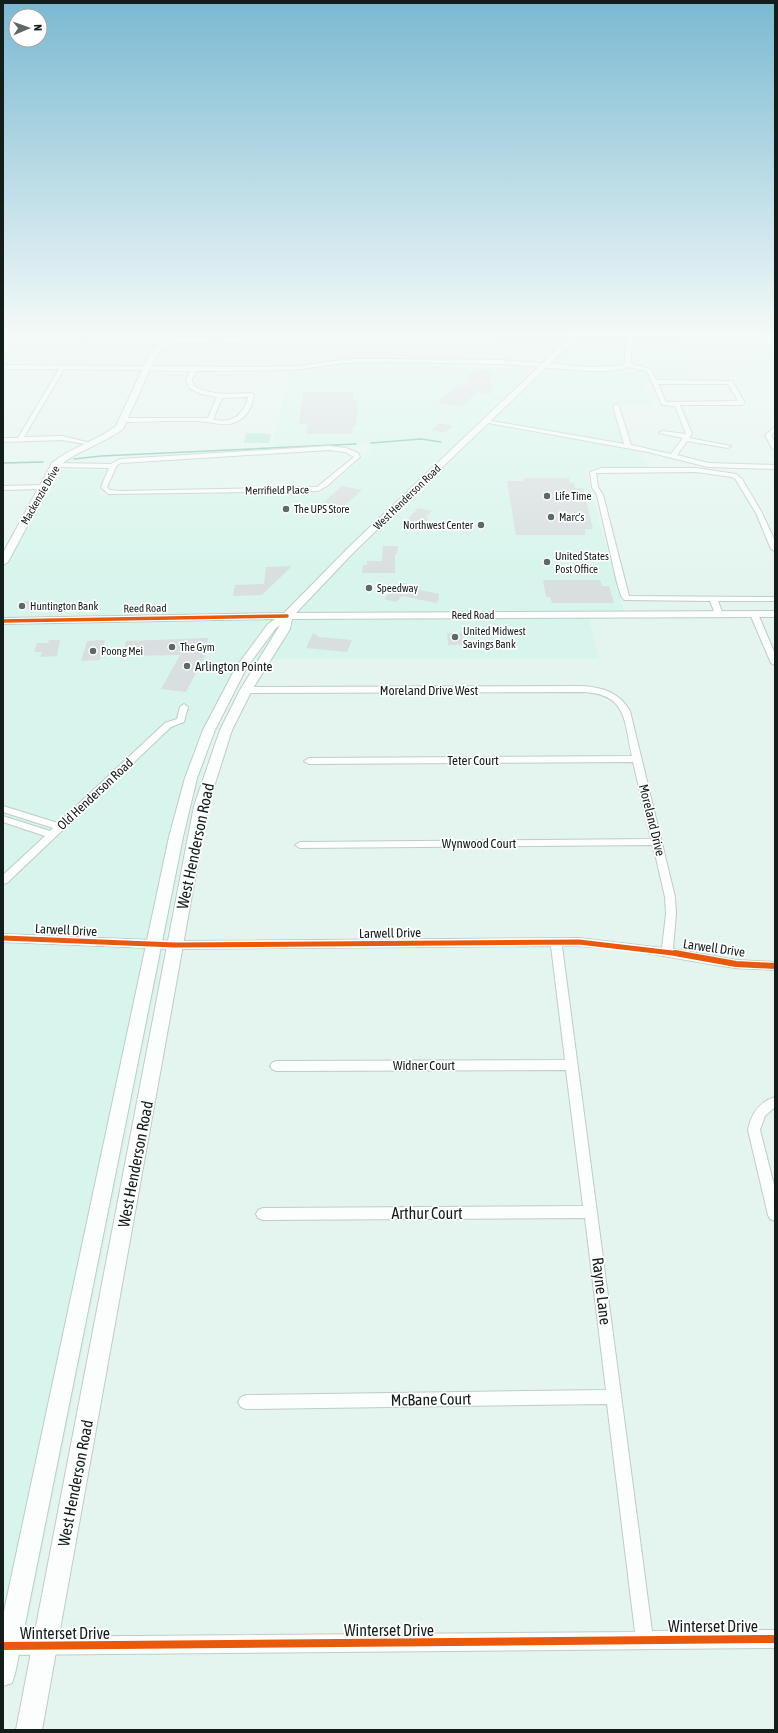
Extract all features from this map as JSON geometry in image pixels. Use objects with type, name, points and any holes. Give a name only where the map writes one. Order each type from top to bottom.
[{"type":"main road","name":"Mackenzie Drive","points":[[3,562],[55,465],[66,456],[115,432],[128,412]]},
{"type":"main road","name":"West Henderson Road","points":[[3,1674],[6,1646],[176,837],[191,778],[209,730],[242,667],[272,626],[287,616],[341,560],[496,412]]},
{"type":"main road","name":"Reed Road","points":[[3,621],[287,616],[775,614]]},
{"type":"main road","name":"West Henderson Road","points":[[30,1730],[195,838],[208,781],[226,730],[246,690],[285,629],[287,616]]},
{"type":"main road","points":[[215,697],[219,694],[234,669],[242,667]]},
{"type":"street","points":[[20,439],[36,412]]},
{"type":"street","points":[[210,420],[213,412]]},
{"type":"street","points":[[124,420],[210,420],[225,424],[235,420],[244,412]]},
{"type":"street","points":[[618,412],[628,446]]},
{"type":"street","points":[[681,412],[689,431],[687,438],[672,456],[661,461],[593,472],[592,475],[600,494],[625,596],[632,598],[775,599]]},
{"type":"street","points":[[486,422],[628,446],[661,461],[721,472],[738,477],[759,513],[775,549]]},
{"type":"street","points":[[775,429],[768,435],[775,448]]},
{"type":"street","points":[[662,433],[728,446]]},
{"type":"street","points":[[3,440],[62,438],[89,444]]},
{"type":"street","name":"Merrifield Place","points":[[55,465],[113,466],[116,462],[125,460],[323,448],[355,452],[357,456],[356,459],[325,485],[312,489],[112,492],[106,490],[104,487],[113,466]]},
{"type":"street","points":[[672,456],[708,465],[775,467]]},
{"type":"street","points":[[3,488],[42,487]]},
{"type":"street","points":[[713,599],[719,614]]},
{"type":"street","points":[[754,614],[775,663]]},
{"type":"street","name":"Moreland Drive West","points":[[246,690],[581,689],[597,690],[611,695]]},
{"type":"street","name":"Moreland Drive","points":[[611,695],[620,702],[626,711],[670,896],[671,914],[667,952]]},
{"type":"street","name":"Old Henderson Road","points":[[3,881],[168,725],[181,720],[184,707]]},
{"type":"street","name":"Teter Court","points":[[308,761],[637,759]]},
{"type":"street","points":[[3,809],[60,827]]},
{"type":"street","points":[[3,819],[52,835]]},
{"type":"street","name":"Wynwood Court","points":[[300,845],[658,842]]},
{"type":"street","name":"Larwell Drive","points":[[3,938],[153,945],[579,942],[667,952],[736,964],[775,966]]},
{"type":"street","name":"Rayne Lane","points":[[556,942],[645,1640]]},
{"type":"street","name":"Widner Court","points":[[276,1066],[572,1065]]},
{"type":"street","points":[[775,1102],[762,1110],[755,1122],[755,1137],[775,1215]]},
{"type":"street","name":"Arthur Court","points":[[263,1214],[591,1212]]},
{"type":"street","name":"McBane Court","points":[[246,1402],[615,1397]]},
{"type":"street","name":"Winterset Drive","points":[[6,1646],[775,1639]]},
{"type":"shaded area","points":[[280,412],[488,412],[477,422],[578,440],[486,422],[496,412],[617,412],[628,446],[640,448],[648,468],[585,468],[625,615],[588,615],[599,659],[250,659],[219,708],[190,820],[22,1650],[3,1650],[3,562],[51,470],[109,470],[98,495],[323,493],[370,451],[373,444],[272,447]]},
{"type":"shaded area","points":[[246,433],[271,434],[269,443],[244,443]]},
{"type":"building","points":[[301,412],[357,412],[356,426],[353,426],[353,434],[306,434],[308,424],[299,424]]},
{"type":"building","points":[[438,424],[453,426],[445,433],[431,430]]},
{"type":"building","points":[[523,478],[569,478],[570,483],[574,483],[575,488],[583,488],[593,529],[585,529],[585,535],[516,535],[507,481],[524,481]]},
{"type":"building","points":[[342,486],[362,490],[343,507],[324,502]]},
{"type":"building","points":[[418,508],[432,511],[425,517],[429,518],[419,528],[402,525]]},
{"type":"building","points":[[383,546],[398,546],[397,554],[395,554],[395,573],[362,573],[363,565],[367,565],[367,561],[382,561]]},
{"type":"building","points":[[292,566],[262,595],[233,596],[235,585],[264,584],[266,567]]},
{"type":"building","points":[[543,580],[600,580],[602,586],[609,586],[614,603],[552,603],[550,597],[546,597]]},
{"type":"building","points":[[400,582],[412,585],[410,588],[439,594],[439,600],[436,603],[402,596],[396,602],[384,599]]},
{"type":"building","name":"Huntington Bank","points":[[21,601],[41,601],[37,609],[17,609]]},
{"type":"building","points":[[313,633],[319,637],[352,640],[347,652],[306,648]]},
{"type":"building","name":"United Midwest Savings Bank","points":[[447,633],[462,633],[463,645],[448,645]]},
{"type":"building","name":"Arlington Pointe","points":[[208,638],[206,654],[186,692],[161,689],[180,655],[123,656],[126,641]]},
{"type":"building","points":[[49,640],[60,640],[57,656],[40,657],[42,652],[34,652],[37,643],[48,643]]},
{"type":"building","name":"Poong Mei","points":[[105,640],[100,660],[81,661],[87,641]]},
{"type":"waterway","points":[[371,443],[421,439],[441,442]]},
{"type":"waterway","points":[[74,459],[101,456],[356,444]]},
{"type":"waterway","points":[[3,463],[43,462]]},
{"type":"cycle path","points":[[3,621],[287,616]]},
{"type":"cycle path","points":[[3,938],[175,945],[579,942],[667,952],[736,964],[775,966]]},
{"type":"cycle path","points":[[3,1646],[775,1639]]},
{"type":"place","name":"Life Time","points":[[547,496]]},
{"type":"place","name":"The UPS Store","points":[[286,509]]},
{"type":"place","name":"Marc's","points":[[551,517]]},
{"type":"place","name":"Northwest Center","points":[[481,525]]},
{"type":"place","name":"United States Post Office","points":[[547,562]]},
{"type":"place","name":"Speedway","points":[[369,588]]},
{"type":"place","name":"Huntington Bank","points":[[22,606]]},
{"type":"place","name":"United Midwest Savings Bank","points":[[455,637]]},
{"type":"place","name":"The Gym","points":[[172,647]]},
{"type":"place","name":"Poong Mei","points":[[93,651]]},
{"type":"place","name":"Arlington Pointe","points":[[187,666]]}]
